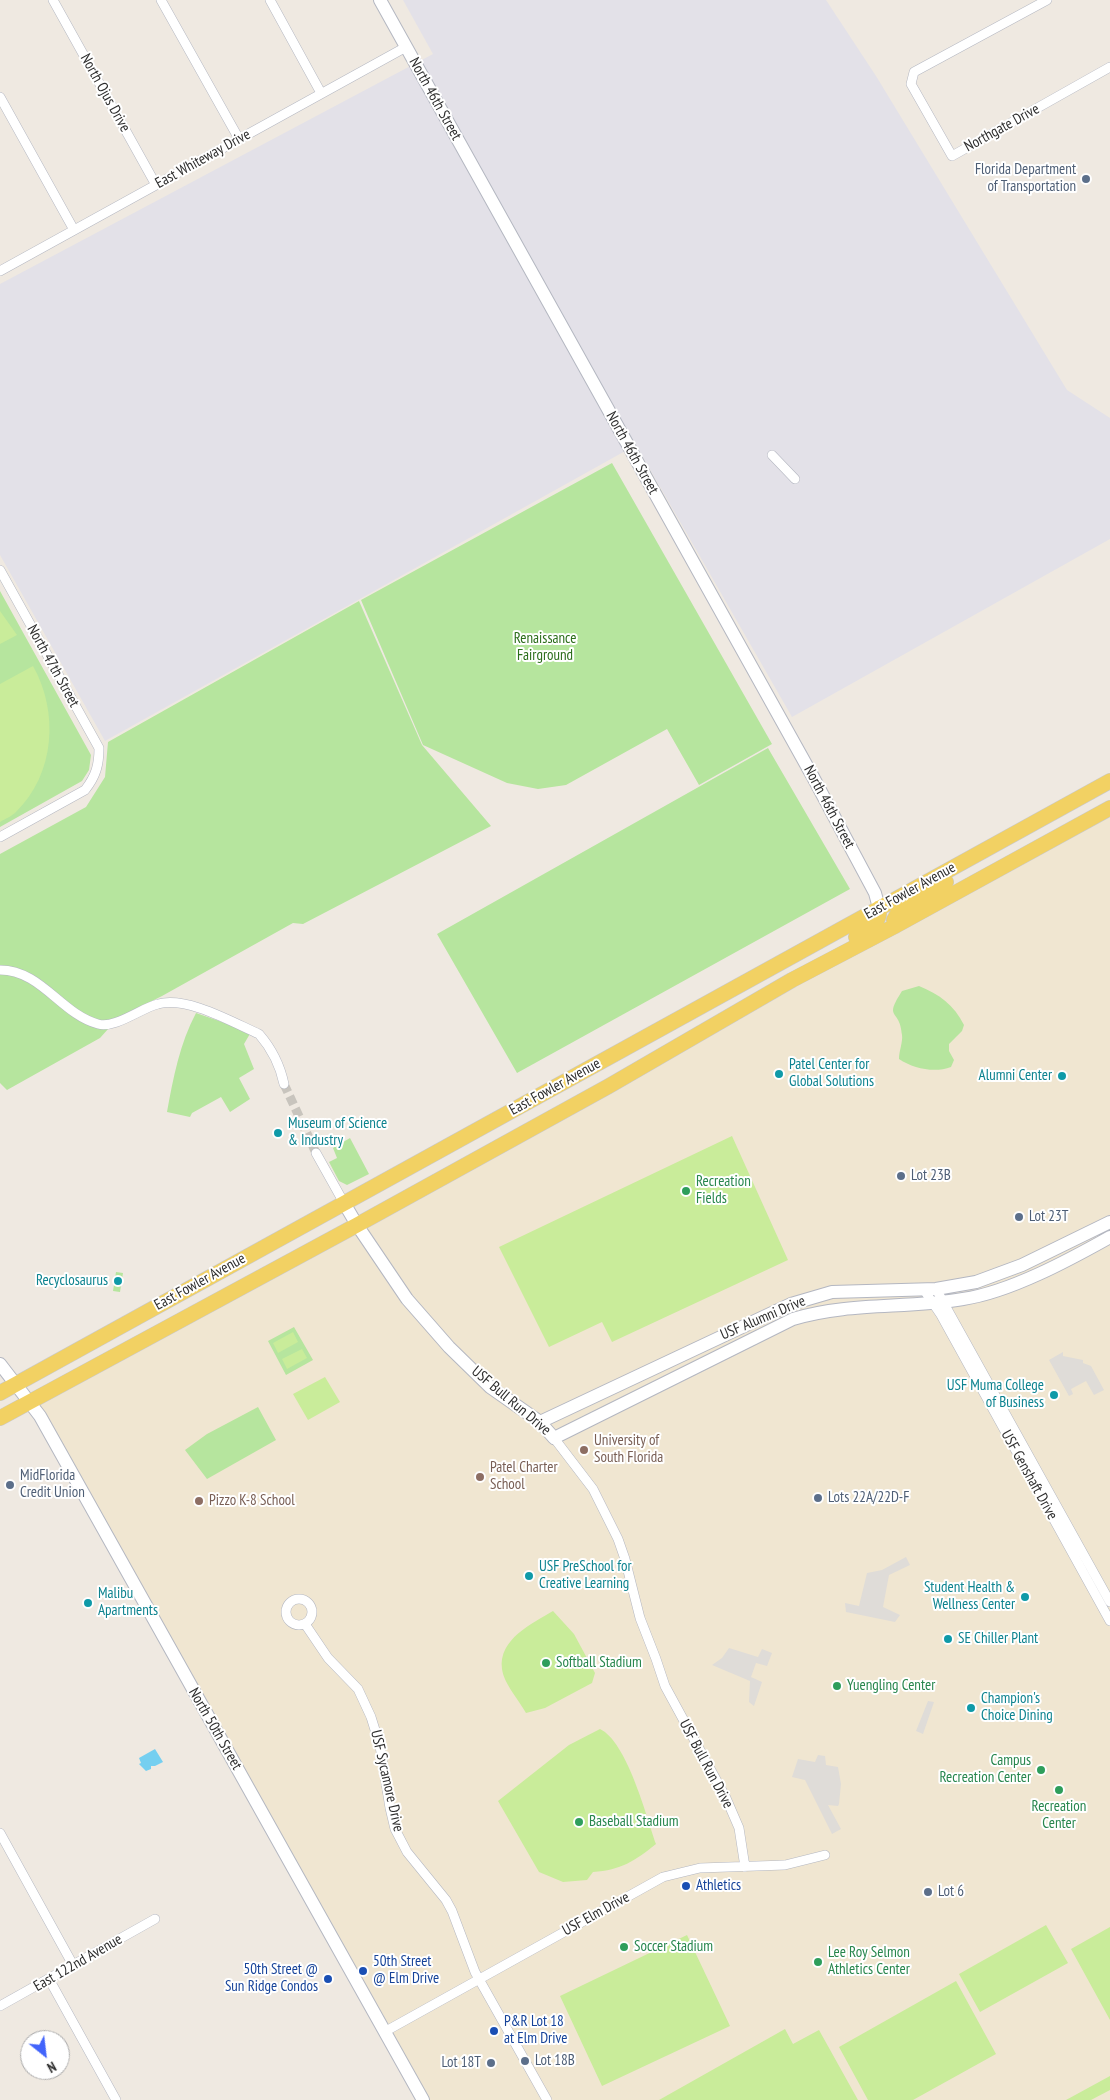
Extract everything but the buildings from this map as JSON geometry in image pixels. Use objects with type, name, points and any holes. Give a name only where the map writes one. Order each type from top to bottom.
[{"type":"main road","name":"East Fowler Avenue","points":[[0,1393],[1110,781]]},
{"type":"main road","name":"East Fowler Avenue","points":[[0,1418],[357,1225],[609,1086],[792,980],[895,926],[1110,808]]},
{"type":"main road","points":[[895,926],[894,920],[898,912],[980,862],[998,843]]},
{"type":"main road","points":[[792,980],[807,967],[877,922],[880,915],[879,908]]},
{"type":"street","name":"North Ojus Drive","points":[[54,0],[156,185]]},
{"type":"street","points":[[161,0],[238,140]]},
{"type":"street","points":[[270,0],[321,93]]},
{"type":"street","name":"North 46th Street","points":[[380,0],[813,777],[875,893],[879,908]]},
{"type":"street","name":"Northgate Drive","points":[[1047,0],[914,72],[911,84],[952,156],[1110,67]]},
{"type":"street","name":"East Whiteway Drive","points":[[0,271],[406,47]]},
{"type":"street","points":[[0,98],[74,230]]},
{"type":"street","points":[[772,455],[795,479]]},
{"type":"street","name":"North 47th Street","points":[[0,570],[99,748],[99,763],[93,780],[85,790],[0,837]]},
{"type":"street","points":[[0,970],[30,977],[69,1008],[99,1025],[111,1024],[159,1003],[178,1002],[194,1006],[259,1034],[280,1067],[284,1084]]},
{"type":"street","points":[[316,1153],[344,1202]]},
{"type":"street","name":"USF Bull Run Drive","points":[[344,1202],[357,1225],[407,1300],[448,1347],[490,1387],[540,1422],[593,1489],[618,1539],[631,1580],[640,1618],[664,1686],[729,1805],[739,1828],[745,1867]]},
{"type":"street","name":"USF Alumni Drive","points":[[540,1422],[790,1304],[832,1292],[930,1289],[976,1282],[1001,1274],[1110,1222]]},
{"type":"street","name":"USF Alumni Drive","points":[[554,1438],[725,1351],[793,1319],[830,1309],[939,1302],[972,1297],[1030,1277],[1076,1256],[1110,1237]]},
{"type":"street","points":[[930,1289],[939,1302]]},
{"type":"street","name":"USF Genshaft Drive","points":[[939,1302],[1110,1602]]},
{"type":"street","name":"USF Genshaft Drive","points":[[939,1302],[1110,1621]]},
{"type":"street","name":"North 50th Street","points":[[0,1364],[15,1385],[30,1401],[386,2031],[423,2100]]},
{"type":"street","name":"USF Sycamore Drive","points":[[305,1624],[328,1658],[358,1689],[371,1717],[380,1746],[390,1808],[396,1829],[407,1852],[446,1900],[478,1979],[547,2100]]},
{"type":"street","points":[[0,1833],[73,1965]]},
{"type":"street","name":"USF Elm Drive","points":[[386,2031],[663,1877],[700,1868],[785,1864],[825,1855]]},
{"type":"street","name":"East 122nd Avenue","points":[[0,2006],[155,1919]]},
{"type":"street","points":[[49,1979],[116,2100]]},
{"type":"shaded area","points":[[403,0],[826,0],[876,76],[1067,390],[1110,418],[1110,539],[792,717],[636,445],[105,741],[0,555],[0,284],[433,54]]},
{"type":"shaded area","name":"University of South Florida","points":[[1110,807],[1110,2100],[418,2100],[30,1401]]},
{"type":"shaded area","points":[[1063,1352],[1063,1356],[1083,1360],[1083,1363],[1091,1366],[1104,1390],[1094,1395],[1086,1381],[1071,1389],[1073,1394],[1069,1396],[1049,1360]]},
{"type":"shaded area","points":[[906,1557],[910,1565],[889,1575],[883,1607],[900,1615],[895,1622],[846,1612],[845,1603],[859,1606],[867,1573],[882,1570]]},
{"type":"shaded area","points":[[729,1648],[758,1657],[762,1649],[772,1653],[767,1666],[756,1663],[751,1677],[762,1682],[754,1706],[749,1702],[750,1681],[712,1665],[722,1658]]},
{"type":"shaded area","points":[[928,1701],[934,1702],[923,1734],[916,1731]]},
{"type":"shaded area","points":[[818,1755],[825,1756],[826,1765],[838,1767],[841,1784],[839,1804],[838,1806],[828,1805],[841,1829],[832,1834],[805,1780],[792,1777],[798,1759],[815,1762]]},
{"type":"green space","name":"Renaissance Fairground","points":[[612,463],[772,744],[699,785],[667,729],[566,785],[538,789],[507,783],[423,745],[361,600]]},
{"type":"green space","points":[[0,591],[91,755],[89,770],[82,781],[0,827]]},
{"type":"green space","points":[[359,601],[422,745],[491,826],[303,924],[293,923],[162,996],[118,1018],[100,1038],[7,1090],[0,1083],[0,854],[86,807],[105,777],[108,742]]},
{"type":"green space","points":[[0,611],[17,635],[0,644]]},
{"type":"green space","points":[[33,666],[47,703],[49,742],[45,761],[39,780],[29,797],[14,813],[0,822],[0,684]]},
{"type":"green space","points":[[768,748],[850,889],[517,1073],[437,934]]},
{"type":"green space","points":[[919,986],[951,1006],[964,1025],[962,1031],[949,1044],[949,1051],[954,1060],[951,1067],[931,1070],[911,1065],[899,1059],[902,1035],[901,1026],[893,1011],[894,1007],[902,991]]},
{"type":"green space","points":[[196,1013],[251,1032],[244,1044],[254,1069],[239,1078],[250,1099],[230,1112],[221,1097],[192,1113],[190,1117],[167,1112],[181,1049]]},
{"type":"green space","name":"Recreation Fields","points":[[732,1136],[788,1260],[612,1342],[602,1322],[549,1347],[499,1247]]},
{"type":"green space","points":[[350,1138],[369,1174],[347,1185],[339,1181],[329,1162],[337,1158],[333,1148]]},
{"type":"green space","points":[[116,1272],[123,1273],[120,1292],[113,1291]]},
{"type":"green space","points":[[294,1327],[313,1360],[286,1375],[268,1341]]},
{"type":"green space","points":[[293,1332],[298,1342],[278,1353],[273,1343]]},
{"type":"green space","points":[[302,1349],[307,1358],[287,1369],[282,1359]]},
{"type":"green space","points":[[325,1377],[340,1402],[308,1420],[293,1394]]},
{"type":"green space","points":[[258,1407],[276,1440],[207,1479],[185,1450],[207,1434]]},
{"type":"green space","name":"Softball Stadium","points":[[553,1611],[574,1634],[595,1673],[592,1683],[545,1708],[526,1713],[503,1675],[502,1658],[505,1649],[518,1633]]},
{"type":"green space","name":"Baseball Stadium","points":[[600,1729],[610,1736],[627,1763],[656,1844],[634,1860],[620,1867],[593,1872],[587,1880],[563,1882],[539,1872],[498,1801],[569,1745]]},
{"type":"green space","points":[[1046,1925],[1068,1963],[980,2012],[959,1974]]},
{"type":"green space","points":[[1110,1927],[1110,2020],[1071,1949]]},
{"type":"green space","points":[[687,1935],[730,2026],[602,2086],[560,1996]]},
{"type":"green space","points":[[956,1981],[996,2054],[913,2100],[868,2100],[839,2047]]},
{"type":"green space","points":[[785,2029],[793,2044],[819,2030],[858,2100],[659,2100]]},
{"type":"green space","points":[[1110,2076],[1110,2090],[1091,2100],[1066,2100]]},
{"type":"water","points":[[155,1749],[163,1762],[151,1766],[151,1769],[146,1771],[139,1764],[141,1763],[139,1758]]},
{"type":"tunnel","points":[[284,1084],[316,1153]]},
{"type":"place","name":"Florida Department of Transportation","points":[[1086,179]]},
{"type":"place","name":"Patel Center for Global Solutions","points":[[779,1074]]},
{"type":"place","name":"Alumni Center","points":[[1062,1076]]},
{"type":"place","name":"Museum of Science & Industry","points":[[278,1133]]},
{"type":"place","name":"Lot 23B","points":[[901,1176]]},
{"type":"place","name":"Recreation Fields","points":[[686,1191]]},
{"type":"place","name":"Lot 23T","points":[[1019,1217]]},
{"type":"place","name":"Recyclosaurus","points":[[118,1281]]},
{"type":"place","name":"USF Muma College of Business","points":[[1054,1395]]},
{"type":"place","name":"University of South Florida","points":[[584,1450]]},
{"type":"place","name":"Patel Charter School","points":[[480,1477]]},
{"type":"place","name":"MidFlorida Credit Union","points":[[10,1485]]},
{"type":"place","name":"Lots 22A/22D-F","points":[[818,1498]]},
{"type":"place","name":"Pizzo K-8 School","points":[[199,1501]]},
{"type":"place","name":"USF PreSchool for Creative Learning","points":[[529,1576]]},
{"type":"place","name":"Student Health & Wellness Center","points":[[1025,1597]]},
{"type":"place","name":"Malibu Apartments","points":[[88,1603]]},
{"type":"place","name":"SE Chiller Plant","points":[[948,1639]]},
{"type":"place","name":"Softball Stadium","points":[[546,1663]]},
{"type":"place","name":"Yuengling Center","points":[[837,1686]]},
{"type":"place","name":"Champion's Choice Dining","points":[[971,1708]]},
{"type":"place","name":"Campus Recreation Center","points":[[1041,1770]]},
{"type":"place","name":"Recreation Center","points":[[1059,1790]]},
{"type":"place","name":"Baseball Stadium","points":[[579,1822]]},
{"type":"place","name":"Athletics","points":[[686,1886]]},
{"type":"place","name":"Lot 6","points":[[928,1892]]},
{"type":"place","name":"Soccer Stadium","points":[[624,1947]]},
{"type":"place","name":"Lee Roy Selmon Athletics Center","points":[[818,1962]]},
{"type":"place","name":"50th Street @ Elm Drive","points":[[363,1971]]},
{"type":"place","name":"50th Street @ Sun Ridge Condos","points":[[328,1979]]},
{"type":"place","name":"P&R Lot 18 at Elm Drive","points":[[494,2031]]},
{"type":"place","name":"Lot 18B","points":[[525,2061]]},
{"type":"place","name":"Lot 18T","points":[[491,2063]]}]
